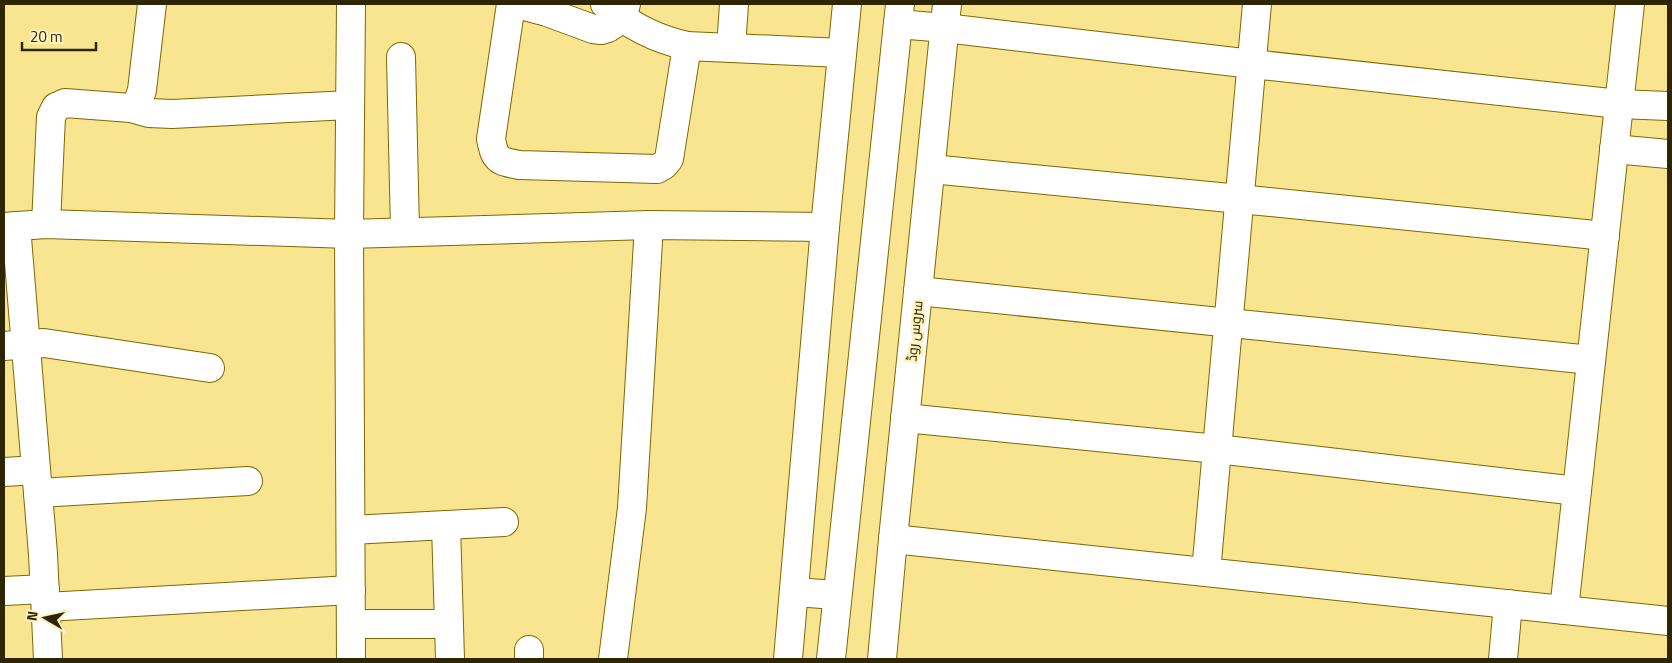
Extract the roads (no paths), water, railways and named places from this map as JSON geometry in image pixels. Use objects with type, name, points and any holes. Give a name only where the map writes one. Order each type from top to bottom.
[{"type":"street","points":[[131,108],[138,102],[142,90],[152,4]]},
{"type":"street","points":[[351,4],[349,234],[351,659]]},
{"type":"street","points":[[510,4],[491,139],[494,154],[502,161],[519,165],[657,170],[669,159],[687,46]]},
{"type":"street","points":[[518,4],[547,12],[593,29],[602,30],[608,28],[617,9],[664,41],[687,46],[842,53]]},
{"type":"street","points":[[731,48],[734,4]]},
{"type":"street","points":[[788,659],[825,227],[847,4]]},
{"type":"street","points":[[1206,572],[1257,4]]},
{"type":"street","points":[[1564,610],[1630,4]]},
{"type":"street","points":[[831,659],[836,595],[899,14],[946,16],[1252,64],[1619,104],[1668,106]]},
{"type":"street","name":"سروس روڈ","points":[[882,659],[946,16]]},
{"type":"street","points":[[401,57],[405,231]]},
{"type":"street","points":[[46,224],[51,117],[56,107],[65,103],[131,108],[149,113],[172,114],[350,105]]},
{"type":"street","points":[[1614,149],[1668,154]]},
{"type":"street","points":[[931,169],[1605,236]]},
{"type":"street","points":[[48,659],[37,482],[15,345],[10,226],[46,224],[349,234],[649,224],[825,227]]},
{"type":"street","points":[[613,659],[632,508],[649,224]]},
{"type":"street","points":[[918,291],[1591,360]]},
{"type":"street","points":[[15,345],[58,344],[210,368]]},
{"type":"street","points":[[905,418],[1217,449],[1577,491]]},
{"type":"street","points":[[4,472],[37,482],[248,482]]},
{"type":"street","points":[[351,530],[504,522]]},
{"type":"street","points":[[446,525],[450,659]]},
{"type":"street","points":[[893,539],[1668,621]]},
{"type":"street","points":[[4,591],[45,598],[351,590]]},
{"type":"street","points":[[794,592],[836,595]]},
{"type":"street","points":[[1503,659],[1508,604]]},
{"type":"street","points":[[351,624],[449,624]]}]
